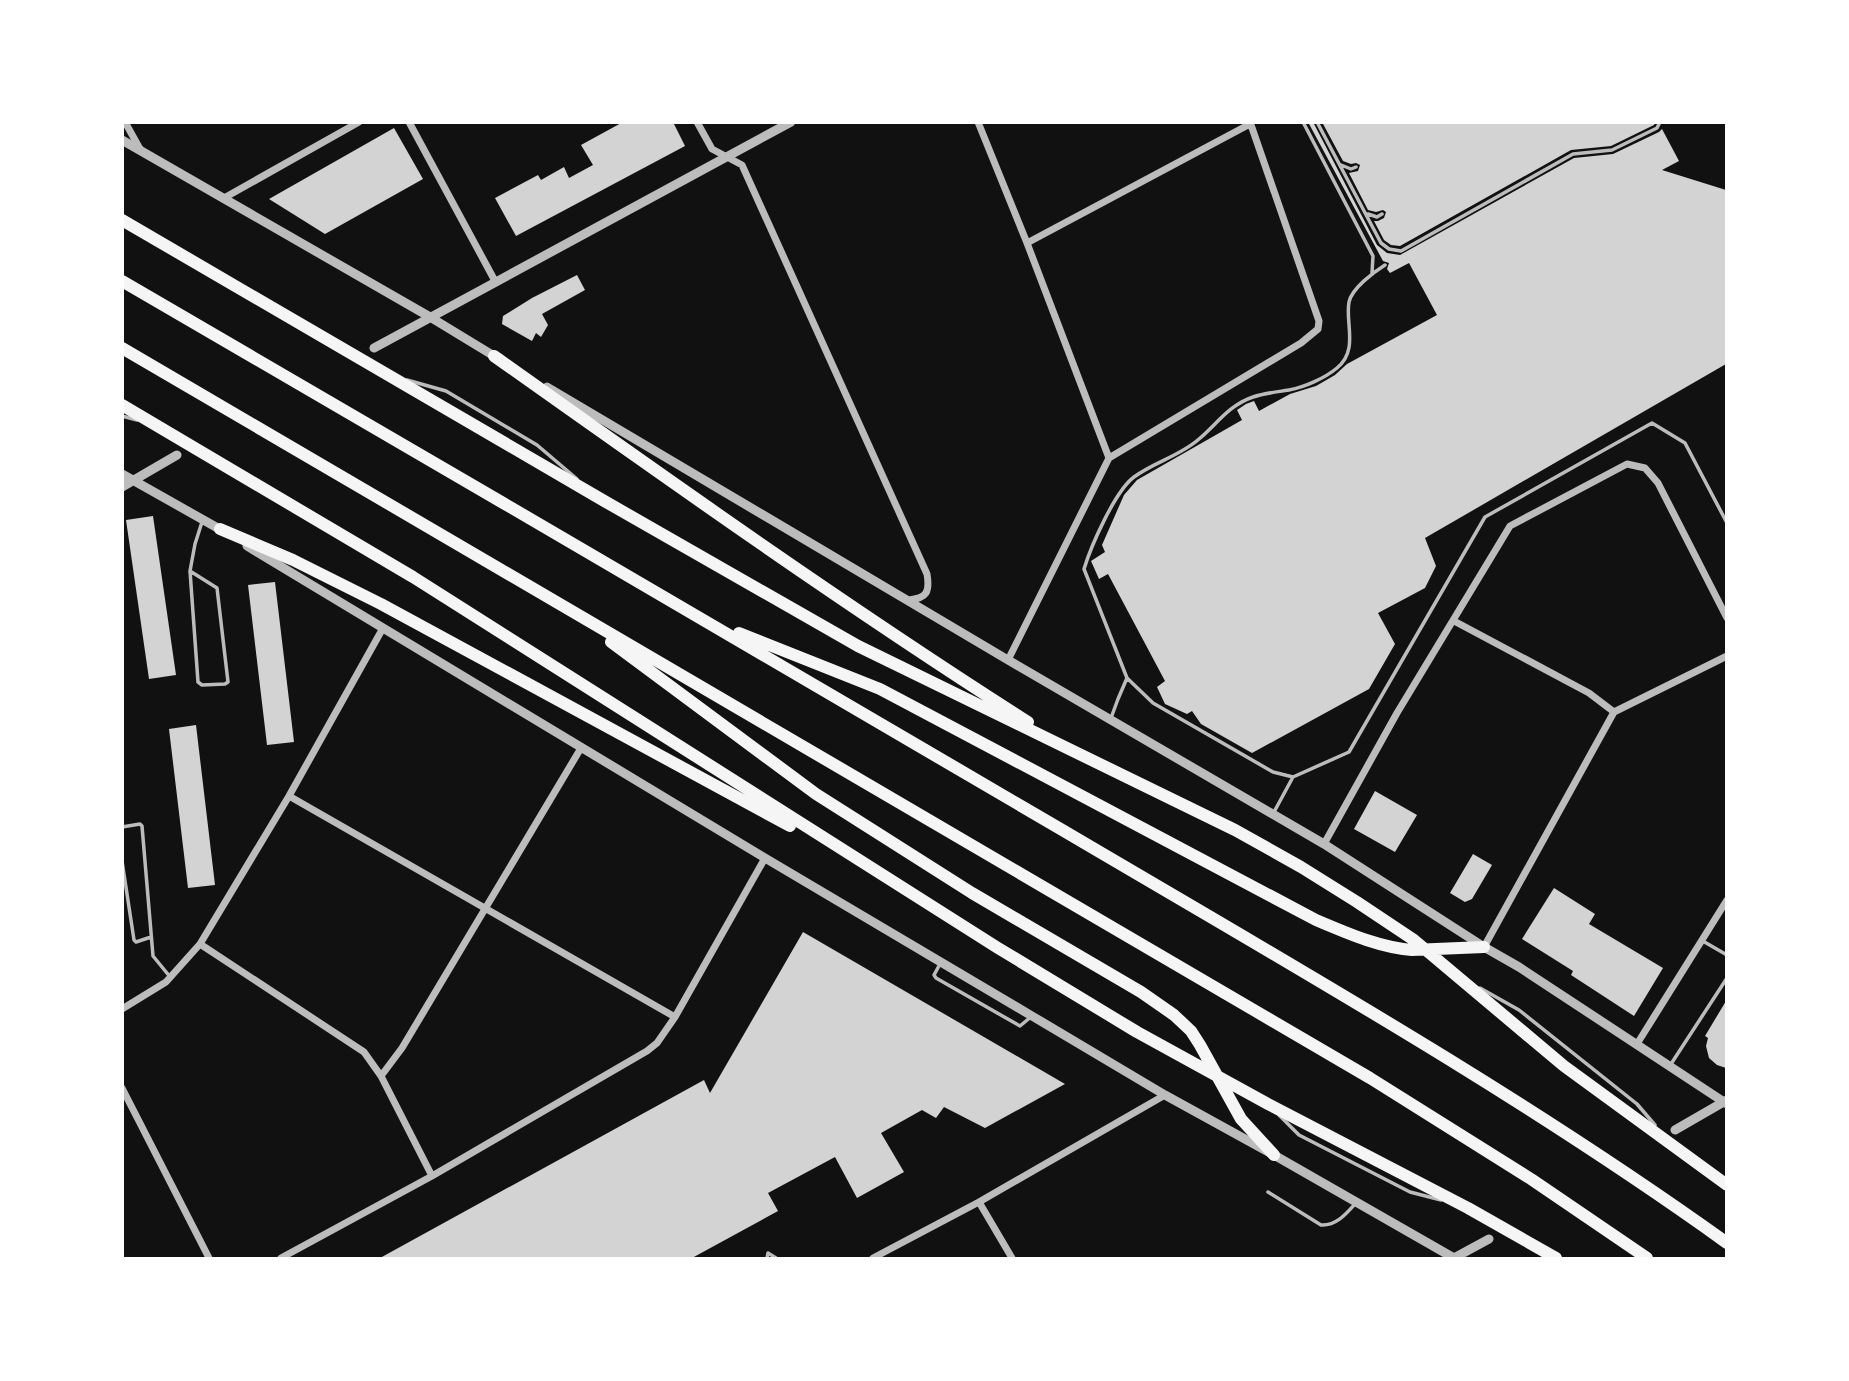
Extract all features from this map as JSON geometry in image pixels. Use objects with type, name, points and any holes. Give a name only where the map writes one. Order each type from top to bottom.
[{"type":"highway","points":[[122,219],[858,646],[1236,830],[1301,867],[1414,940],[1564,1066],[1725,1184]]},
{"type":"highway","points":[[122,281],[701,617],[1404,1031],[1639,1180],[1727,1242]]},
{"type":"highway","points":[[122,348],[1370,1078],[1588,1217],[1647,1258]]},
{"type":"highway","points":[[494,356],[724,519],[938,664],[1081,755]]},
{"type":"highway","points":[[122,405],[424,584],[998,948],[1137,1032],[1469,1208],[1556,1258]]},
{"type":"highway","points":[[220,529],[293,560],[381,604],[883,875]]},
{"type":"highway","points":[[557,602],[816,794],[972,893],[1142,992],[1174,1015],[1191,1031],[1241,1119],[1274,1155]]},
{"type":"highway","points":[[701,617],[880,689],[1316,920],[1359,939],[1412,950],[1484,947]]},
{"type":"street","points":[[125,122],[141,151]]},
{"type":"street","points":[[224,198],[359,122]]},
{"type":"street","points":[[409,122],[495,281]]},
{"type":"street","points":[[697,122],[712,149],[743,165],[927,574],[926,595],[921,599],[909,600]]},
{"type":"street","points":[[374,348],[791,122]]},
{"type":"street","points":[[978,122],[1109,458]]},
{"type":"street","points":[[1008,660],[1109,458],[1301,343],[1318,329],[1319,321],[1250,123],[1027,243]]},
{"type":"street","points":[[122,140],[430,317],[1324,844],[1726,1102],[1675,1130]]},
{"type":"street","points":[[122,487],[177,455]]},
{"type":"street","points":[[1324,844],[1397,713],[1510,526],[1627,464],[1645,468],[1658,483],[1727,618]]},
{"type":"street","points":[[122,474],[220,529],[581,748],[1032,1016],[1454,1258],[1489,1239]]},
{"type":"street","points":[[1454,621],[1589,693],[1614,712]]},
{"type":"street","points":[[122,1009],[171,978],[201,944],[289,796],[383,628]]},
{"type":"street","points":[[1484,947],[1614,712],[1727,656]]},
{"type":"street","points":[[381,1076],[402,1048],[581,748]]},
{"type":"street","points":[[289,796],[675,1017]]},
{"type":"street","points":[[281,1258],[432,1176],[657,1043],[675,1017],[765,858]]},
{"type":"street","points":[[1637,1044],[1727,900]]},
{"type":"street","points":[[201,944],[364,1052],[381,1076],[432,1176]]},
{"type":"street","points":[[122,1088],[209,1258]]},
{"type":"street","points":[[873,1258],[979,1202],[1165,1094]]},
{"type":"street","points":[[979,1202],[1012,1258]]},
{"type":"lane","points":[[1303,122],[1373,256],[1372,273]]},
{"type":"lane","points":[[1317,122],[1381,243],[1389,249],[1401,251],[1573,154],[1612,150],[1657,128],[1660,122]]},
{"type":"lane","points":[[1340,164],[1351,169],[1356,167]]},
{"type":"lane","points":[[1366,214],[1382,214]]},
{"type":"lane","points":[[1293,777],[1273,772],[1153,703],[1128,678],[1084,569],[1099,533],[1123,489],[1134,477],[1187,448],[1200,439],[1227,411],[1252,397],[1306,384],[1340,366],[1348,352],[1351,332],[1349,301],[1372,273],[1385,265]]},
{"type":"lane","points":[[122,416],[161,427]]},
{"type":"lane","points":[[1273,814],[1293,777],[1349,752],[1485,517],[1653,423],[1685,443],[1727,523]]},
{"type":"lane","points":[[190,570],[217,588],[228,682],[225,684],[202,685],[198,682],[190,570],[202,519]]},
{"type":"lane","points":[[1110,720],[1128,678]]},
{"type":"lane","points":[[122,827],[142,826],[153,956],[171,978]]},
{"type":"lane","points":[[122,861],[134,940],[136,942],[151,937]]},
{"type":"lane","points":[[1701,940],[1727,954]]},
{"type":"lane","points":[[941,962],[934,975],[936,978],[1020,1026],[1032,1016]]},
{"type":"lane","points":[[1453,972],[1519,1010],[1637,1104],[1672,1146]]},
{"type":"lane","points":[[1670,1066],[1727,978]]},
{"type":"lane","points":[[1268,1192],[1325,1226],[1344,1216],[1356,1203]]},
{"type":"lane","points":[[760,1258],[768,1253]]},
{"type":"lane","points":[[767,1258],[768,1253]]},
{"type":"lane","points":[[768,1253],[776,1258]]},
{"type":"building","points":[[623,122],[673,122],[685,146],[516,236],[495,198],[538,175],[541,180],[564,167],[569,178],[593,165],[581,145]]},
{"type":"building","points":[[1308,122],[1313,122],[1377,245],[1387,253],[1400,255],[1574,158],[1613,154],[1662,129],[1679,161],[1662,170],[1726,190],[1726,364],[1425,538],[1436,566],[1425,588],[1378,613],[1395,644],[1369,689],[1252,753],[1201,724],[1192,711],[1187,714],[1165,704],[1157,687],[1165,681],[1108,574],[1099,579],[1091,561],[1105,552],[1102,545],[1124,495],[1137,480],[1242,420],[1237,410],[1246,404],[1254,401],[1259,411],[1290,394],[1316,386],[1347,364],[1437,315],[1409,263],[1390,273],[1387,269],[1389,263],[1383,261]]},
{"type":"building","points":[[1322,122],[1655,122],[1654,125],[1611,146],[1571,150],[1400,246],[1391,245],[1384,240],[1374,221],[1384,218],[1386,212],[1368,210],[1349,173],[1358,171],[1360,165],[1343,161]]},
{"type":"building","points":[[394,128],[423,179],[325,234],[269,199]]},
{"type":"building","points":[[577,275],[585,290],[542,314],[548,325],[541,337],[536,333],[532,341],[502,324],[503,316]]},
{"type":"building","points":[[153,516],[176,675],[149,679],[126,520]]},
{"type":"building","points":[[275,582],[294,742],[267,745],[248,585]]},
{"type":"building","points":[[196,725],[215,885],[188,888],[169,729]]},
{"type":"building","points":[[1375,791],[1417,815],[1395,852],[1354,829]]},
{"type":"building","points":[[1473,854],[1492,865],[1472,899],[1465,902],[1450,893]]},
{"type":"building","points":[[1554,888],[1595,914],[1589,924],[1663,968],[1634,1016],[1571,975],[1573,971],[1522,939]]},
{"type":"building","points":[[803,932],[1065,1084],[985,1128],[944,1107],[936,1118],[922,1110],[881,1133],[904,1172],[857,1198],[835,1157],[768,1193],[778,1211],[692,1258],[380,1258],[704,1080],[710,1093]]},
{"type":"building","points":[[1726,1001],[1726,1068],[1709,1058],[1706,1046],[1708,1038],[1705,1036]]}]
